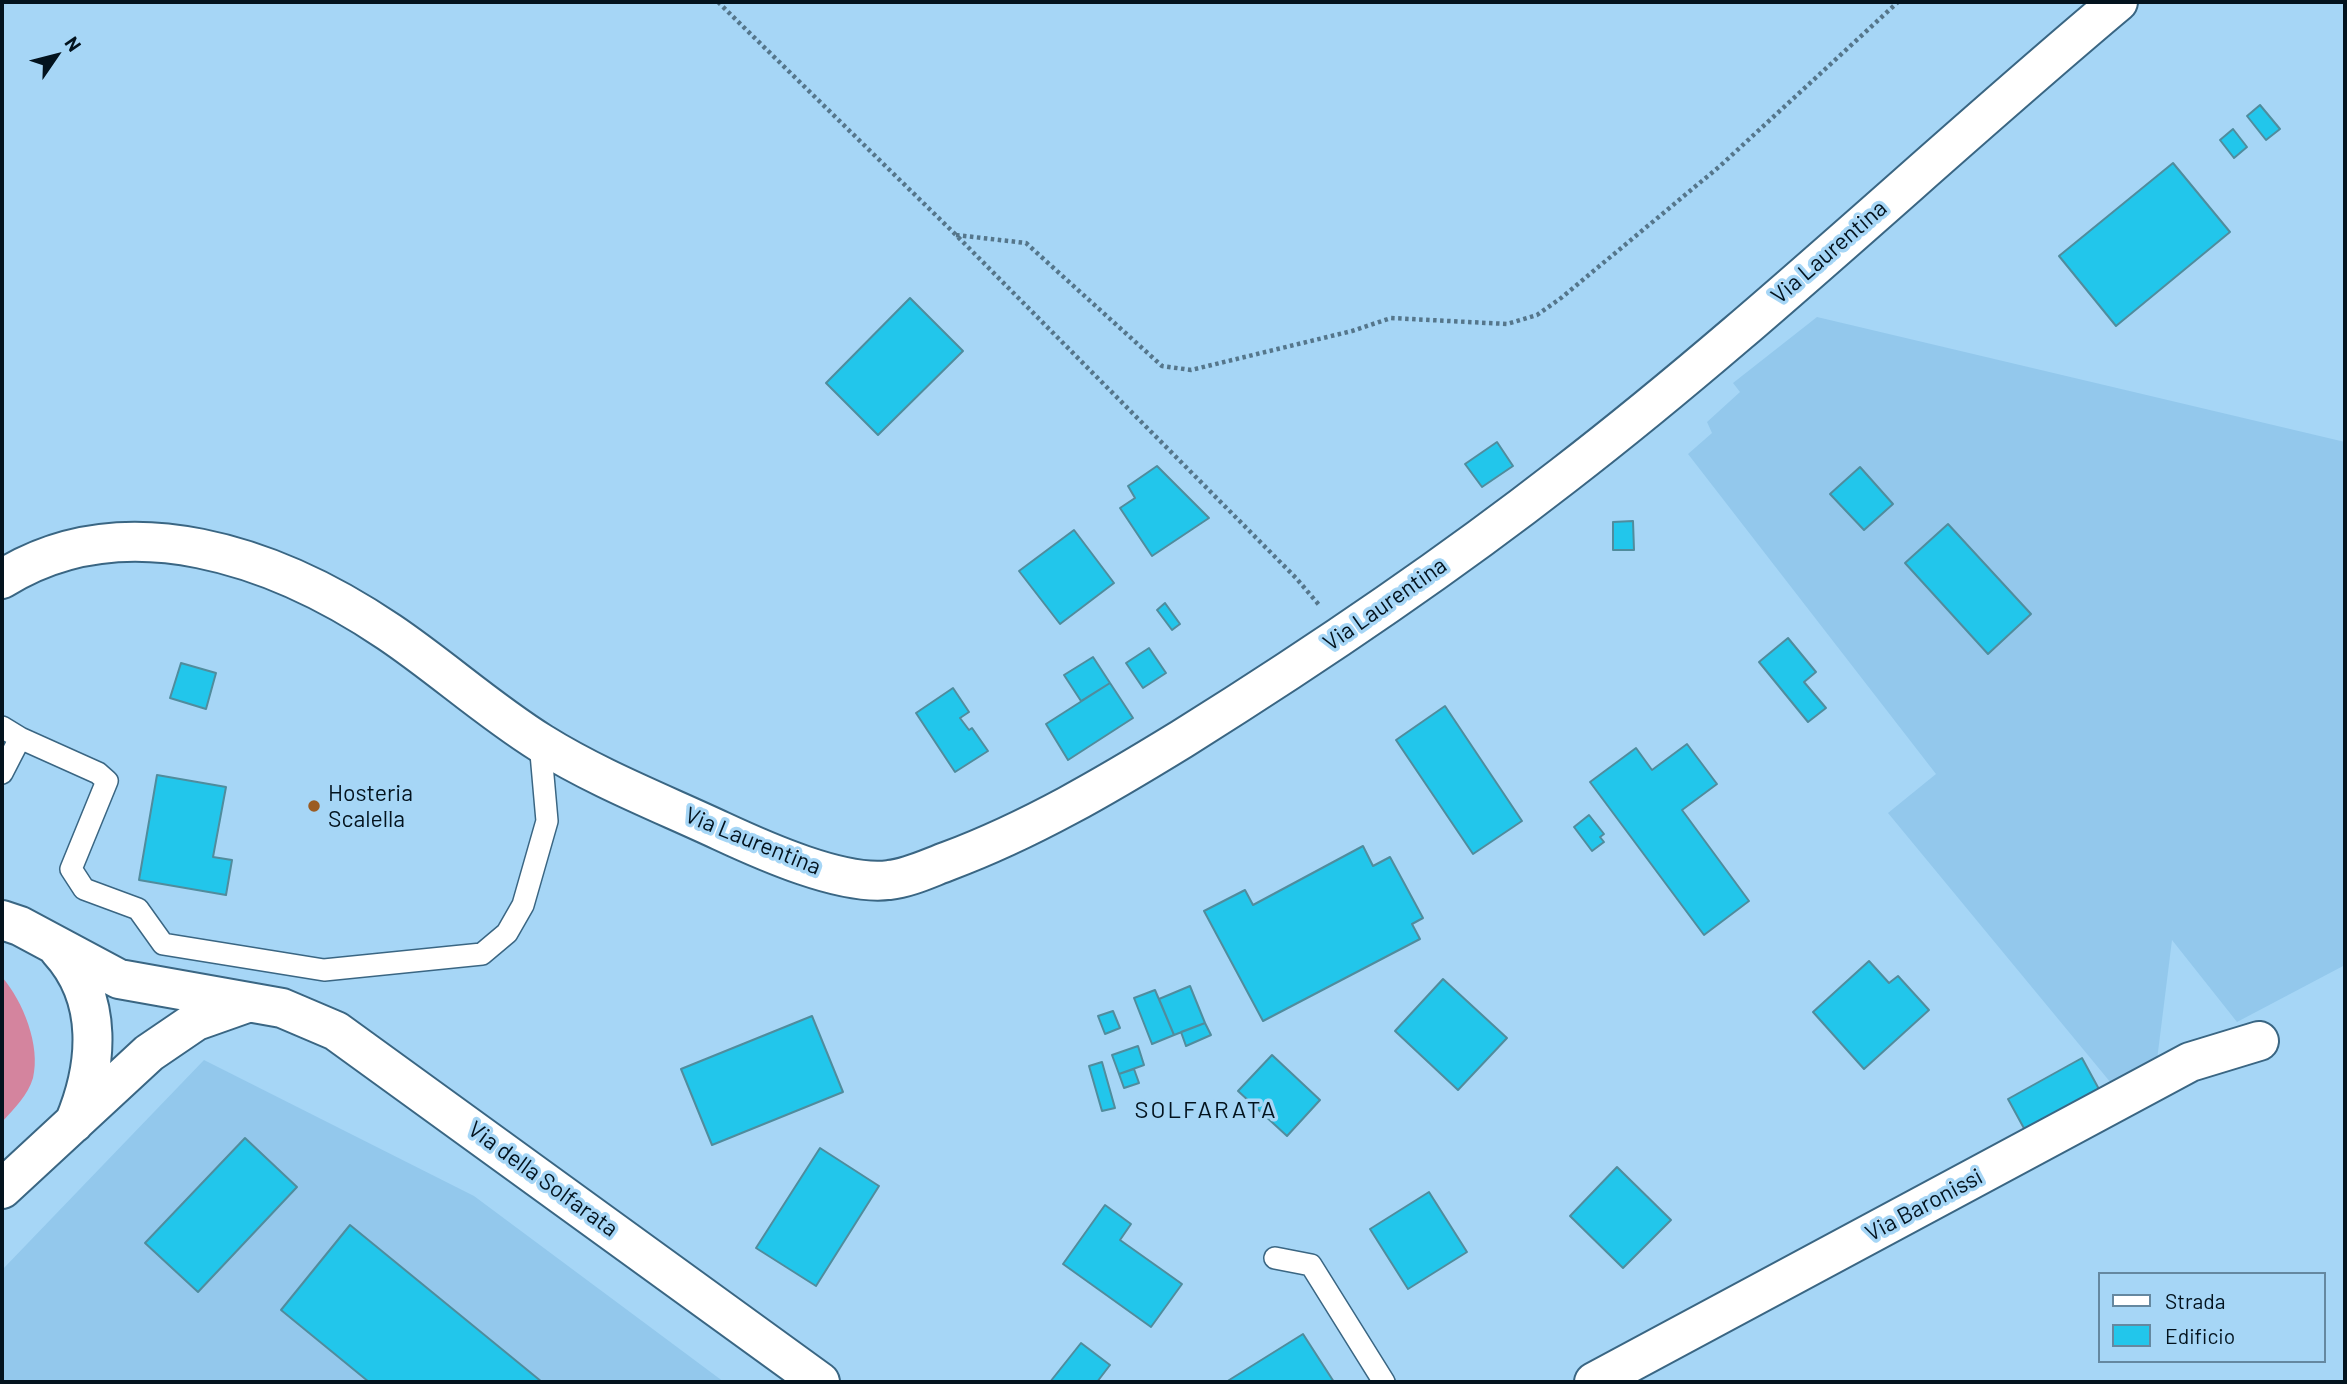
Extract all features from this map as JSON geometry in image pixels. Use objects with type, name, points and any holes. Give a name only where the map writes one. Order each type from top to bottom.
[{"type":"main road","name":"Via Laurentina","points":[[2,579],[46,555],[90,543],[171,543],[247,560],[325,592],[384,628],[540,742],[576,763],[784,858],[860,879],[892,880],[969,853],[1042,820],[1115,780],[1343,634],[1566,473],[1723,344],[2118,2]]},
{"type":"main road","name":"Via della Solfarata","points":[[2,920],[20,926],[119,979],[252,1002],[311,1018],[363,1047],[820,1382]]},
{"type":"main road","points":[[57,948],[80,979],[92,1018],[90,1072],[74,1125]]},
{"type":"main road","points":[[2,1189],[149,1053],[197,1021],[252,1002]]},
{"type":"main road","name":"Via Baronissi","points":[[1594,1382],[2190,1062],[2259,1041]]},
{"type":"lane","points":[[2,773],[11,733],[104,777],[107,781],[71,869],[84,889],[138,909],[163,944],[324,970],[482,954],[507,933],[523,905],[547,821],[540,742]]},
{"type":"lane","points":[[1275,1258],[1311,1265],[1384,1382]]},
{"type":"path","points":[[718,2],[956,235],[1296,578],[1343,634]]},
{"type":"path","points":[[956,235],[1026,243],[1162,366],[1191,370],[1352,331],[1391,318],[1507,324],[1537,315],[1571,289],[1720,166],[1898,2]]},
{"type":"shaded area","points":[[1817,317],[2345,442],[2345,965],[2237,1022],[2172,940],[2157,1060],[2111,1083],[1888,813],[1936,774],[1688,454],[1712,433],[1707,422],[1740,392],[1733,383]]},
{"type":"shaded area","points":[[2,977],[17,998],[28,1024],[35,1065],[28,1090],[2,1122]]},
{"type":"shaded area","points":[[204,1060],[474,1196],[724,1382],[2,1382],[2,1270]]},
{"type":"building","points":[[2260,105],[2280,129],[2266,140],[2247,116]]},
{"type":"building","points":[[2233,129],[2247,147],[2234,158],[2220,140]]},
{"type":"building","points":[[2173,163],[2230,232],[2116,326],[2059,256]]},
{"type":"building","points":[[910,298],[963,351],[878,435],[826,383]]},
{"type":"building","points":[[1497,442],[1513,466],[1482,487],[1465,464]]},
{"type":"building","points":[[1157,466],[1209,518],[1152,556],[1120,508],[1135,498],[1128,486]]},
{"type":"building","points":[[1860,467],[1893,504],[1864,530],[1830,494]]},
{"type":"building","points":[[1633,521],[1634,550],[1613,550],[1613,522]]},
{"type":"building","points":[[1948,524],[2031,614],[1988,654],[1905,563]]},
{"type":"building","points":[[1074,530],[1114,583],[1060,624],[1019,571]]},
{"type":"building","points":[[1165,603],[1180,624],[1172,630],[1157,610]]},
{"type":"building","points":[[1788,638],[1816,672],[1804,682],[1826,708],[1808,722],[1759,662]]},
{"type":"building","points":[[1149,648],[1166,673],[1143,688],[1126,663]]},
{"type":"building","points":[[1093,657],[1110,683],[1081,701],[1064,675]]},
{"type":"building","points":[[181,663],[216,673],[206,709],[170,698]]},
{"type":"building","points":[[1110,683],[1133,718],[1068,760],[1046,724]]},
{"type":"building","points":[[953,688],[969,712],[960,718],[969,730],[972,728],[988,751],[955,772],[916,713]]},
{"type":"building","points":[[1445,706],[1522,821],[1473,854],[1396,740]]},
{"type":"building","points":[[1687,744],[1717,784],[1682,810],[1749,901],[1704,935],[1590,782],[1636,748],[1652,770]]},
{"type":"building","points":[[157,775],[226,787],[213,857],[232,860],[226,895],[139,880]]},
{"type":"building","points":[[1589,815],[1604,834],[1600,837],[1604,842],[1592,851],[1574,827]]},
{"type":"building","points":[[1363,846],[1373,866],[1390,857],[1423,918],[1412,924],[1420,939],[1263,1021],[1204,911],[1245,890],[1253,905]]},
{"type":"building","points":[[1869,961],[1889,983],[1898,976],[1929,1010],[1864,1069],[1813,1012]]},
{"type":"building","points":[[1443,979],[1507,1038],[1458,1090],[1395,1031]]},
{"type":"building","points":[[1190,986],[1205,1023],[1174,1035],[1159,999]]},
{"type":"building","points":[[1155,990],[1174,1035],[1152,1044],[1134,998]]},
{"type":"building","points":[[1113,1011],[1120,1028],[1105,1034],[1098,1016]]},
{"type":"building","points":[[812,1016],[843,1092],[712,1145],[681,1069]]},
{"type":"building","points":[[1205,1023],[1211,1035],[1186,1046],[1181,1032]]},
{"type":"building","points":[[1138,1046],[1144,1065],[1119,1074],[1112,1055]]},
{"type":"building","points":[[1272,1055],[1320,1100],[1287,1136],[1238,1091]]},
{"type":"building","points":[[2082,1058],[2100,1091],[2026,1132],[2008,1099]]},
{"type":"building","points":[[1102,1062],[1115,1108],[1102,1111],[1089,1066]]},
{"type":"building","points":[[1134,1069],[1139,1083],[1124,1088],[1119,1074]]},
{"type":"building","points":[[245,1138],[297,1187],[198,1292],[145,1243]]},
{"type":"building","points":[[820,1148],[879,1186],[816,1286],[756,1248]]},
{"type":"building","points":[[1617,1167],[1671,1220],[1623,1268],[1570,1216]]},
{"type":"building","points":[[1429,1192],[1467,1252],[1408,1289],[1370,1229]]},
{"type":"building","points":[[1105,1205],[1131,1224],[1120,1240],[1182,1284],[1151,1327],[1063,1264]]},
{"type":"building","points":[[350,1225],[542,1382],[369,1382],[281,1310]]},
{"type":"building","points":[[1303,1334],[1334,1382],[1226,1382]]},
{"type":"building","points":[[1081,1343],[1110,1365],[1097,1382],[1050,1382]]},
{"type":"place","name":"Hosteria Scalella","points":[[314,806]]},
{"type":"district","name":"SOLFARATA","points":[[1206,1110]]}]
